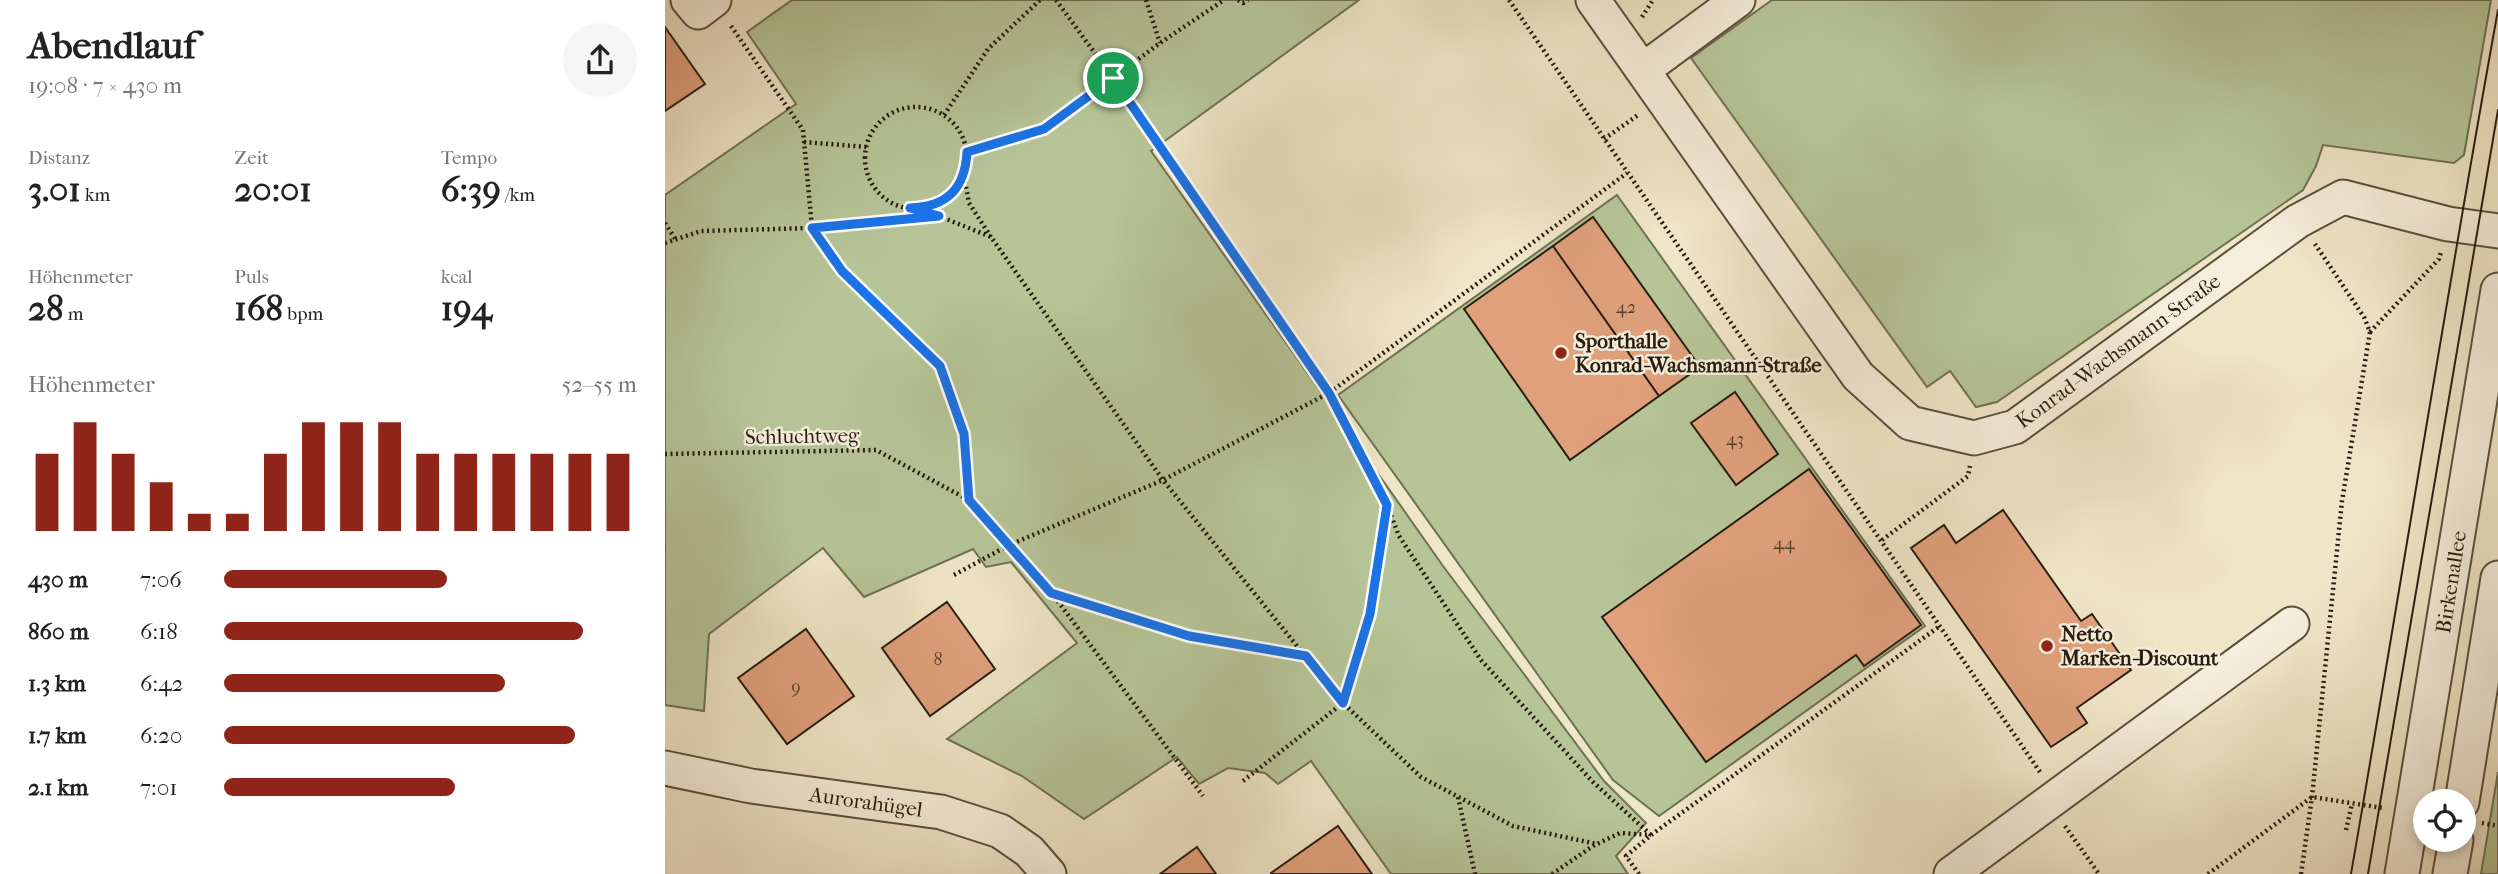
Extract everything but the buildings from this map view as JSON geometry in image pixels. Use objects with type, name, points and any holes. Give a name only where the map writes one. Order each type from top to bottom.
[{"type":"street","name":"Konrad-Wachsmann-Straße","points":[[1593,0],[1858,376],[1910,423],[1974,438],[2015,428],[2298,221],[2343,197],[2448,224],[2498,231]]},
{"type":"street","points":[[1643,70],[1738,0]]},
{"type":"street","name":"Birkenallee","points":[[2402,874],[2498,290]]},
{"type":"street","points":[[2464,789],[2498,578]]},
{"type":"street","points":[[1951,874],[2045,788],[2292,624]]},
{"type":"street","name":"Aurorahügel","points":[[665,768],[751,786],[941,812],[1000,831],[1029,851],[1049,874]]},
{"type":"street","points":[[2450,874],[2454,852]]},
{"type":"path","points":[[944,115],[988,49],[1040,0]]},
{"type":"path","points":[[1056,0],[1113,78],[1329,393],[1387,505],[1399,536],[1481,660],[1593,782],[1651,835]]},
{"type":"path","points":[[1146,0],[1160,43]]},
{"type":"path","points":[[967,152],[1044,129],[1160,43],[1224,0]]},
{"type":"path","points":[[1238,0],[1243,3],[1248,0]]},
{"type":"path","points":[[1509,0],[1882,540],[2099,874]]},
{"type":"path","points":[[703,3],[803,130],[812,228],[842,271],[940,366],[964,434],[969,500]]},
{"type":"path","points":[[1604,139],[1663,97]]},
{"type":"path","points":[[991,237],[939,216],[895,204],[883,196],[873,184],[867,170],[867,147],[876,127],[887,116],[900,109],[922,108],[944,115],[960,131],[967,152],[964,176],[969,204],[991,237],[1163,480],[1343,703],[1421,777],[1513,826],[1597,844]]},
{"type":"path","points":[[804,142],[867,147]]},
{"type":"path","points":[[954,575],[1009,545],[1163,480],[1329,393],[1627,173]]},
{"type":"path","points":[[910,208],[925,208],[940,203],[952,194],[964,176]]},
{"type":"path","points":[[665,243],[701,231],[812,228],[939,216]]},
{"type":"path","points":[[2298,221],[2364,317],[2370,332],[2342,501],[2312,797],[2301,874]]},
{"type":"path","points":[[665,223],[677,240]]},
{"type":"path","points":[[2370,332],[2439,259],[2448,224]]},
{"type":"path","points":[[1882,540],[1968,477],[1974,438]]},
{"type":"path","name":"Schluchtweg","points":[[665,454],[876,450],[969,500],[1051,593],[1203,796]]},
{"type":"path","points":[[1243,781],[1343,703],[1370,614],[1387,505]]},
{"type":"path","points":[[1051,593],[1189,636],[1306,656]]},
{"type":"path","points":[[1639,874],[1626,856],[1651,835],[1940,626]]},
{"type":"path","points":[[1458,796],[1475,874]]},
{"type":"path","points":[[2208,874],[2312,797],[2412,813]]},
{"type":"path","points":[[2346,830],[2352,804]]},
{"type":"path","points":[[1552,874],[1597,844],[1620,833],[1651,835]]},
{"type":"green space","points":[[792,0],[1359,0],[1151,151],[1443,566],[1604,781],[1646,823],[1616,856],[1628,874],[1391,874],[1311,761],[1278,784],[1265,773],[1228,768],[1199,784],[1177,757],[1084,819],[1022,776],[947,739],[1077,643],[1011,562],[986,567],[973,549],[864,597],[823,548],[709,634],[704,711],[665,705],[665,195],[796,104],[747,32]]},
{"type":"green space","points":[[1772,0],[2491,0],[2464,155],[2454,163],[2323,145],[2316,166],[2303,190],[1997,402],[1976,407],[1950,371],[1927,387],[1691,58]]},
{"type":"green space","points":[[1617,195],[1925,626],[1659,816],[1613,780],[1338,395]]},
{"type":"green space","points":[[2498,772],[2498,874],[2481,874]]},
{"type":"tram line","points":[[2351,874],[2498,10]]},
{"type":"tram line","points":[[2368,874],[2498,110]]},
{"type":"place","name":"Sporthalle Konrad-Wachsmann-Straße","points":[[1561,353]]},
{"type":"place","name":"Netto Marken-Discount","points":[[2047,646]]},
{"type":"route","points":[[1113,78],[1329,393],[1387,505],[1370,614],[1343,703],[1306,656],[1189,636],[1051,593],[969,500],[964,434],[940,366],[842,271],[812,228],[939,216],[910,208],[925,208],[940,203],[952,194],[964,176],[967,152],[1044,129],[1113,78]]}]
